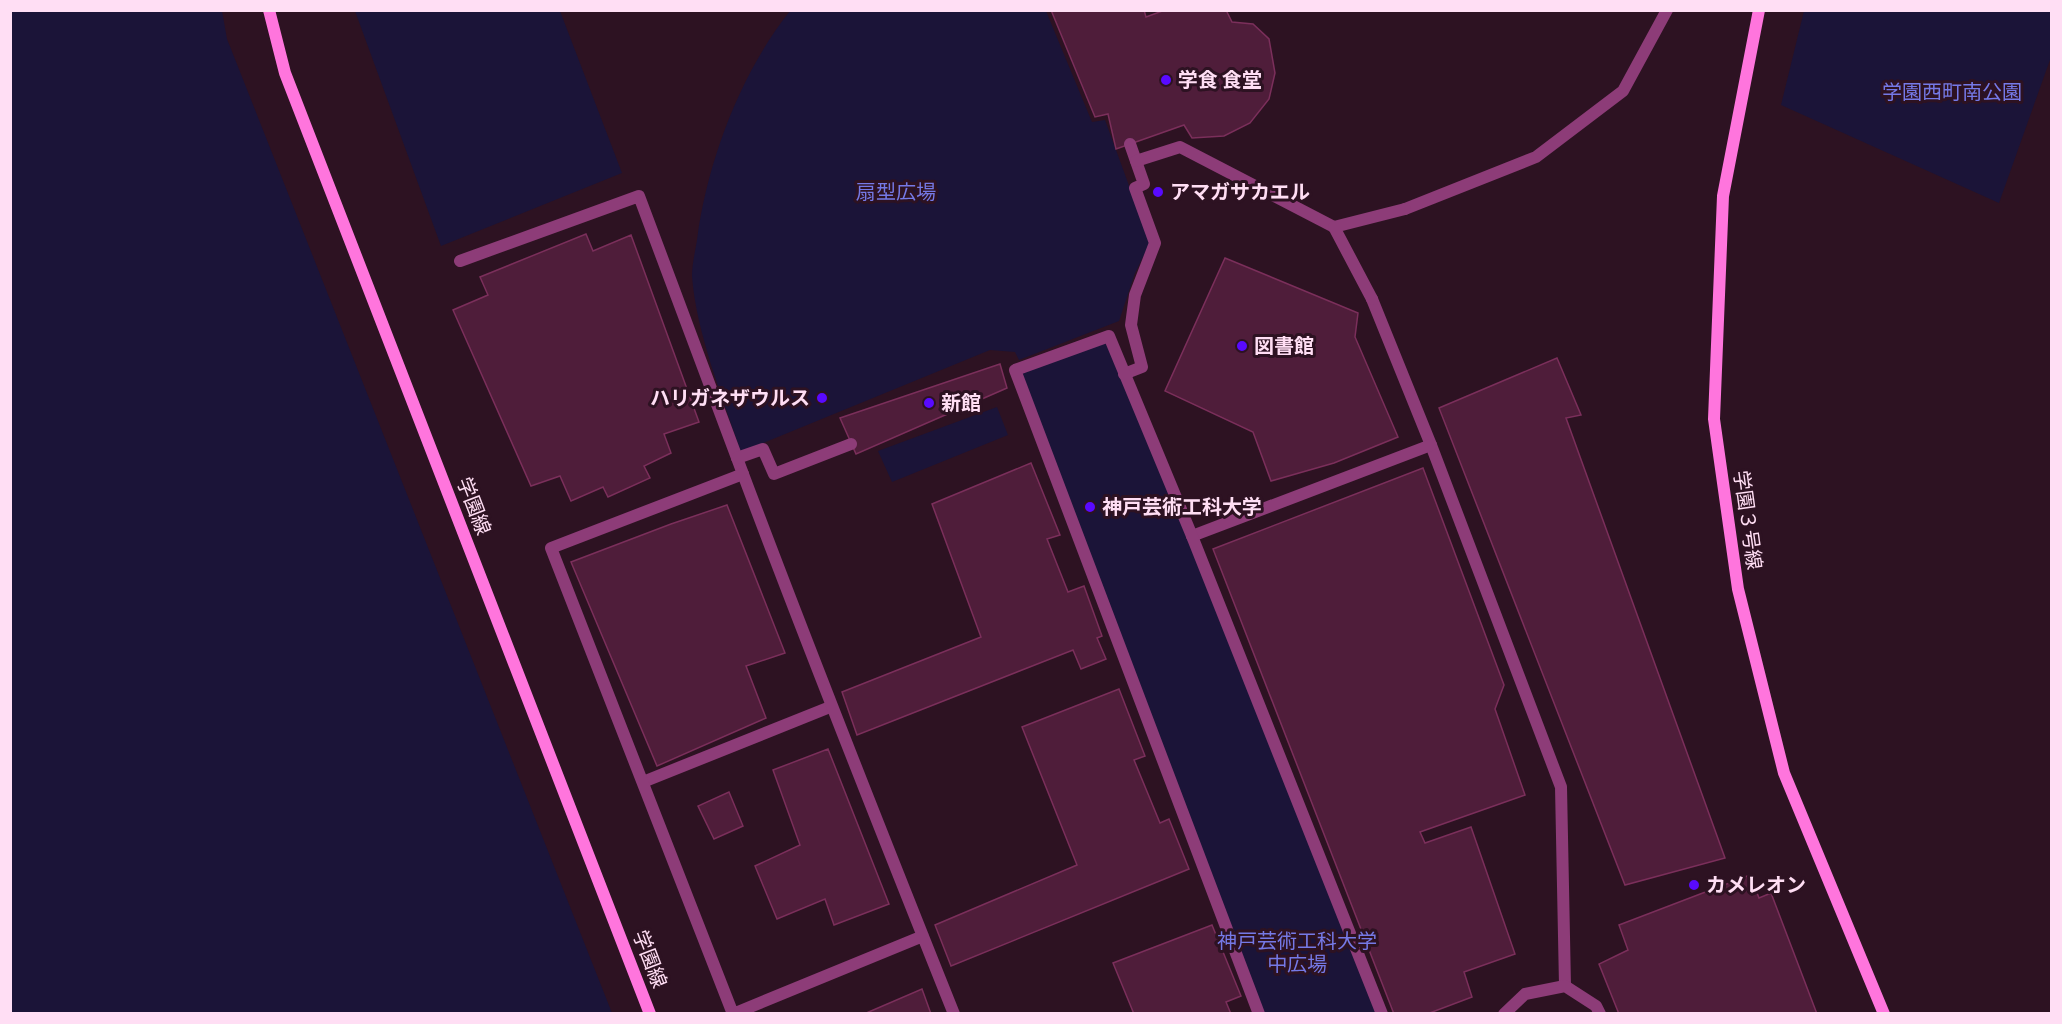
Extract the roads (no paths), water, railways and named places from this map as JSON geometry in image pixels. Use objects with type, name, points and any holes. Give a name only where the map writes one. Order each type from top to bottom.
[{"type":"street","name":"学園線","points":[[269,10],[285,73],[650,1014]]},
{"type":"street","points":[[1334,227],[1405,209],[1536,157],[1623,91],[1667,10]]},
{"type":"street","name":"学園３号線","points":[[1759,10],[1723,196],[1714,419],[1738,589],[1784,774],[1884,1014]]},
{"type":"street","points":[[1124,374],[1142,367],[1131,325],[1135,295],[1155,243],[1135,188],[1144,184],[1130,144]]},
{"type":"street","points":[[1136,161],[1180,147],[1334,227],[1372,299],[1431,445],[1561,787],[1565,986]]},
{"type":"street","points":[[460,261],[639,196],[830,707],[954,1014]]},
{"type":"street","points":[[1259,1014],[1015,370],[1109,336],[1192,536],[1382,1014]]},
{"type":"street","points":[[736,458],[763,448],[774,474],[851,444]]},
{"type":"street","points":[[1192,536],[1431,445]]},
{"type":"street","points":[[743,474],[551,548],[642,782],[734,1014],[923,936]]},
{"type":"street","points":[[642,782],[830,707]]},
{"type":"street","points":[[1504,1014],[1525,994],[1565,986],[1596,1006],[1600,1014]]},
{"type":"place","name":"学食 食堂","points":[[1166,80]]},
{"type":"place","name":"アマガサカエル","points":[[1158,192]]},
{"type":"place","name":"図書館","points":[[1242,346]]},
{"type":"place","name":"ハリガネザウルス","points":[[822,398]]},
{"type":"place","name":"新館","points":[[929,403]]},
{"type":"place","name":"神戸芸術工科大学","points":[[1090,507]]},
{"type":"place","name":"カメレオン","points":[[1694,885]]},
{"type":"park label","name":"学園西町南公園","points":[[1952,92]]},
{"type":"park label","name":"扇型広場","points":[[896,192]]},
{"type":"park label","name":"神戸芸術工科大学 中広場","points":[[1297,952]]}]
